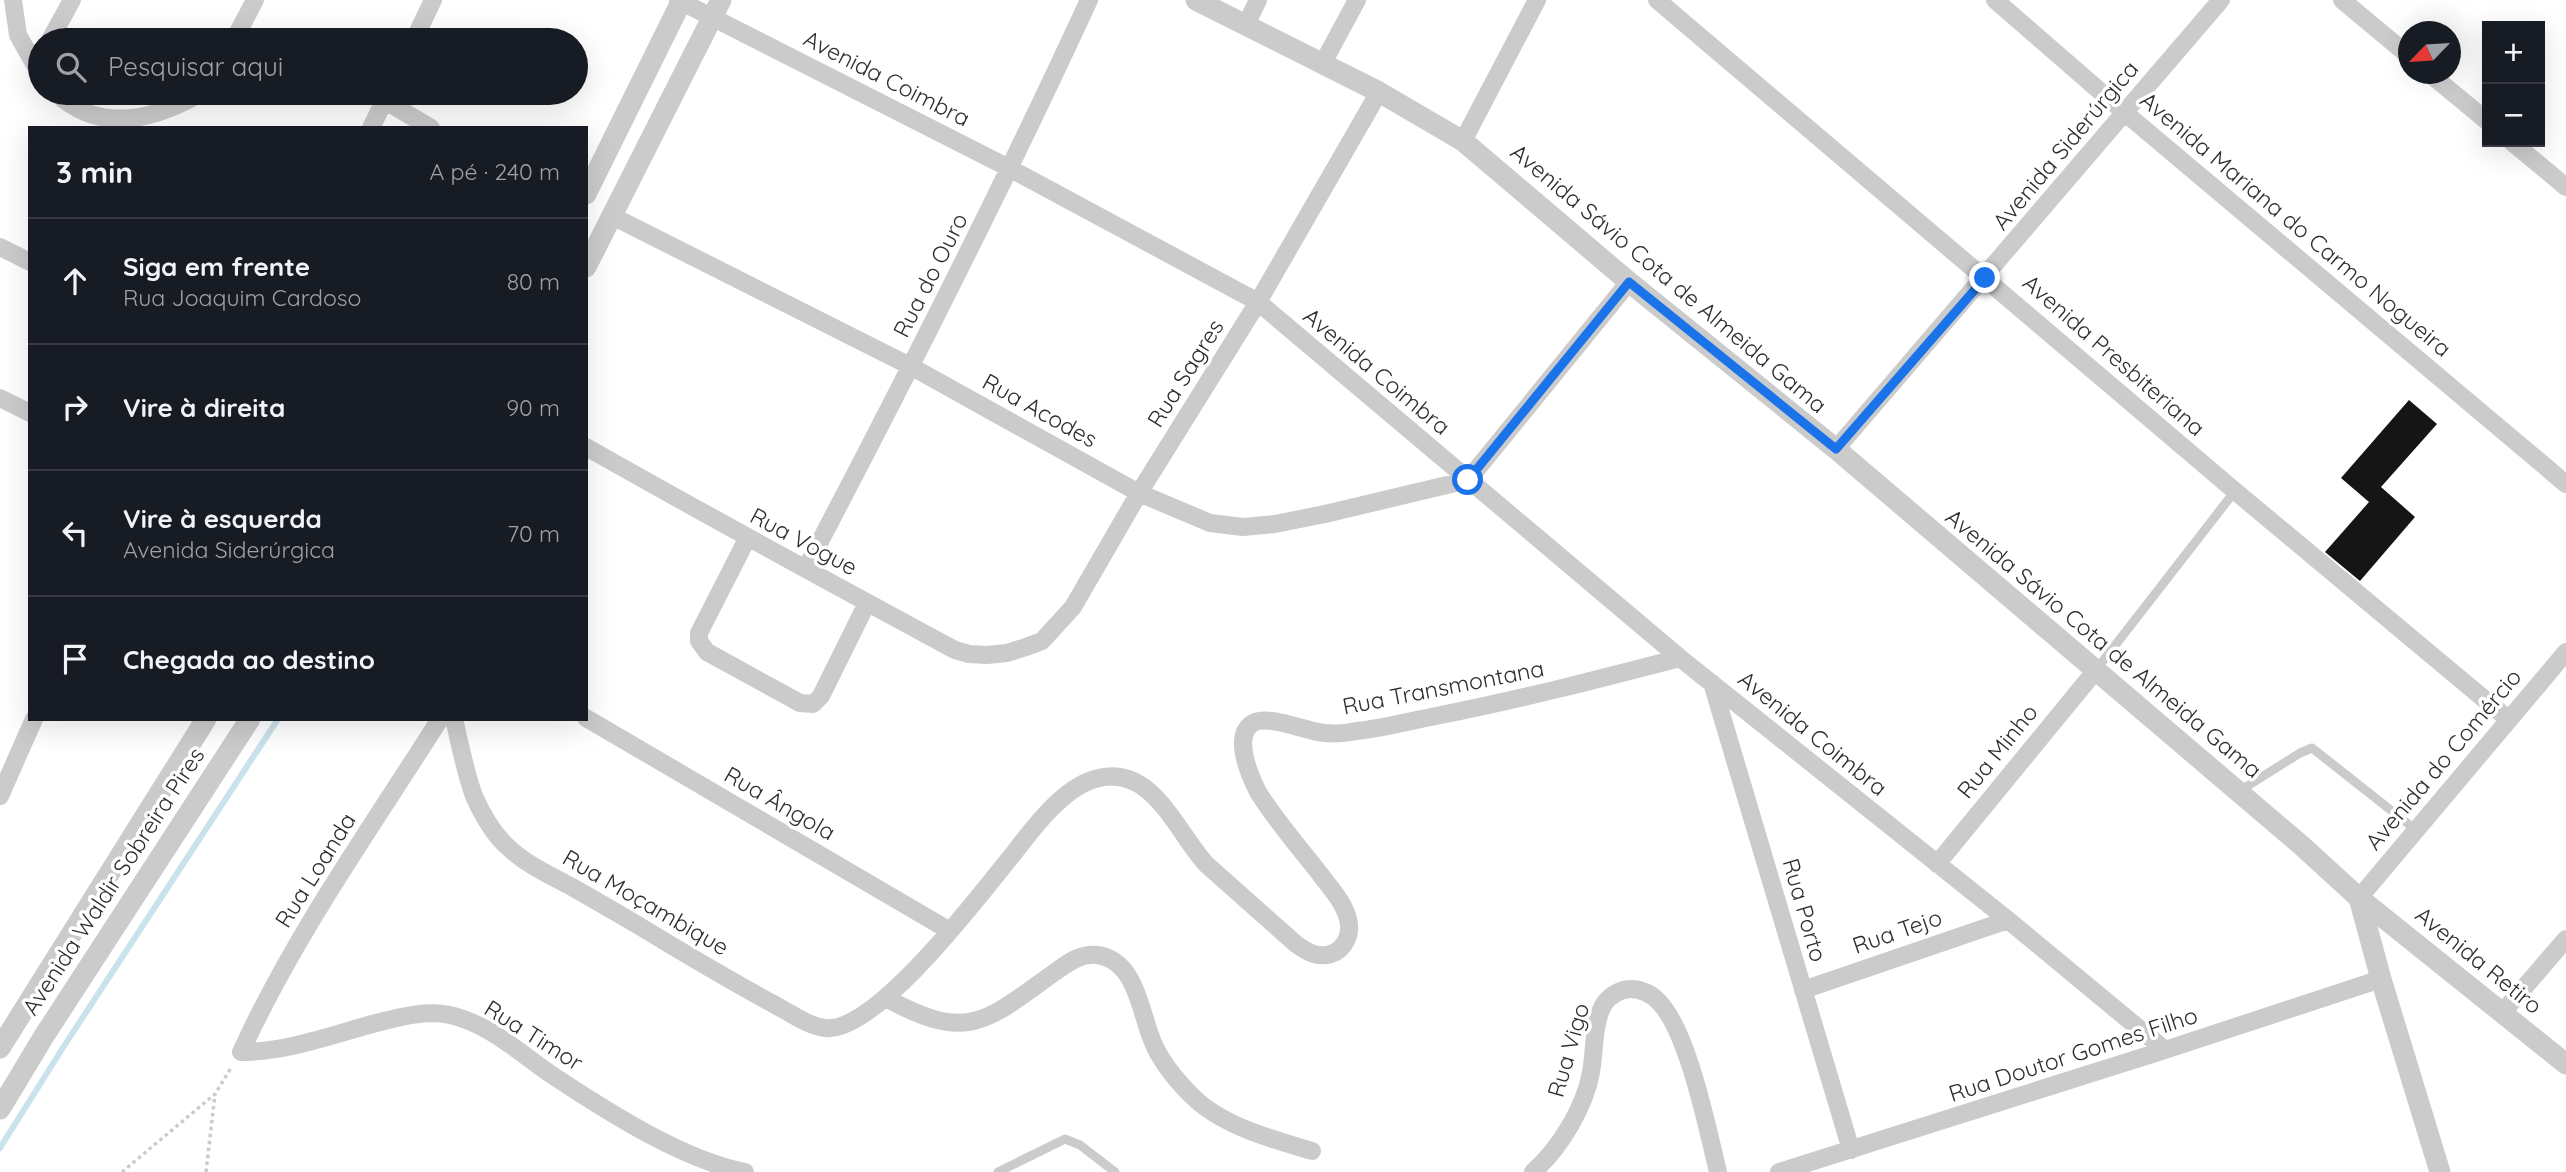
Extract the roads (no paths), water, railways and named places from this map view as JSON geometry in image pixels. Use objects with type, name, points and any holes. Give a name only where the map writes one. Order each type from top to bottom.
[{"type":"street","points":[[13,0],[18,35],[28,50]]},
{"type":"street","points":[[57,28],[72,0]]},
{"type":"street","points":[[240,28],[255,0]]},
{"type":"street","points":[[420,28],[433,0]]},
{"type":"street","points":[[588,190],[681,0]]},
{"type":"street","name":"Avenida Coimbra","points":[[681,0],[717,8],[1258,302],[1680,658],[2008,919],[2165,1050]]},
{"type":"street","name":"Rua do Ouro","points":[[806,568],[1011,169],[1089,0]]},
{"type":"street","name":"Avenida Sávio Cota de Almeida Gama","points":[[1196,0],[1379,92],[1463,142],[1629,282],[1836,449],[2238,792],[2358,898]]},
{"type":"street","points":[[1247,25],[1258,0]]},
{"type":"street","points":[[1323,63],[1357,0]]},
{"type":"street","points":[[1463,142],[1537,0]]},
{"type":"street","name":"Avenida Presbiteriana","points":[[1657,0],[2508,719]]},
{"type":"street","name":"Avenida Mariana do Carmo Nogueira","points":[[1995,0],[2566,484]]},
{"type":"street","name":"Avenida Siderúrgica","points":[[1836,449],[2221,0]]},
{"type":"street","points":[[2342,0],[2398,46]]},
{"type":"street","points":[[588,263],[717,8]]},
{"type":"street","points":[[2442,84],[2482,117]]},
{"type":"street","name":"Rua Sagres","points":[[1007,653],[1042,641],[1073,607],[1139,494],[1258,302],[1379,92]]},
{"type":"street","points":[[74,105],[88,114],[120,120],[153,115],[178,105]]},
{"type":"street","points":[[371,126],[382,105]]},
{"type":"street","points":[[398,105],[428,126]]},
{"type":"street","points":[[2518,147],[2566,187]]},
{"type":"street","name":"Rua Acodes","points":[[612,216],[912,366],[1139,494],[1210,523],[1244,527],[1312,516],[1468,480]]},
{"type":"street","points":[[0,247],[28,260]]},
{"type":"street","points":[[1468,480],[1629,282]]},
{"type":"street","points":[[0,398],[28,412]]},
{"type":"street","name":"Rua Vogue","points":[[588,448],[747,539],[806,568],[955,650],[969,654],[1007,653]]},
{"type":"street","points":[[747,539],[699,632],[699,641],[707,652],[800,703],[813,704],[821,696],[867,603]]},
{"type":"street","name":"Avenida do Comércio","points":[[2358,898],[2566,652]]},
{"type":"street","name":"Rua Transmontana","points":[[950,931],[1042,817],[1073,791],[1093,779],[1112,776],[1130,779],[1152,793],[1207,865],[1296,944],[1308,953],[1320,956],[1332,953],[1342,947],[1348,938],[1349,921],[1339,899],[1258,792],[1244,750],[1246,729],[1264,720],[1325,733],[1358,731],[1526,698],[1680,658]]},
{"type":"street","name":"Rua Minho","points":[[1937,864],[2096,670]]},
{"type":"street","name":"Rua Porto","points":[[1712,683],[1851,1150]]},
{"type":"street","name":"Rua Ângola","points":[[588,719],[950,931]]},
{"type":"street","points":[[0,796],[33,721]]},
{"type":"street","name":"Avenida Waldir Sobreira Pires","points":[[0,1048],[205,721]]},
{"type":"street","name":"Avenida Waldir Sobreira Pires","points":[[0,1109],[44,1036],[249,721]]},
{"type":"street","name":"Rua Loanda","points":[[241,1052],[263,1004],[289,958],[439,721]]},
{"type":"street","name":"Rua Moçambique","points":[[455,721],[474,795],[507,847],[527,863],[813,1025],[827,1028],[844,1025],[859,1018],[886,998],[950,931]]},
{"type":"street","points":[[2358,898],[2440,1172]]},
{"type":"street","name":"Avenida Retiro","points":[[2358,898],[2566,1064]]},
{"type":"street","name":"Rua Tejo","points":[[1803,990],[2008,919]]},
{"type":"street","points":[[2503,1012],[2566,939]]},
{"type":"street","points":[[886,998],[905,1009],[941,1022],[958,1024],[977,1021],[1014,1003],[1069,962],[1084,956],[1097,955],[1112,961],[1125,972],[1144,1011],[1152,1039],[1167,1068],[1194,1098],[1221,1117],[1312,1151]]},
{"type":"street","name":"Rua Doutor Gomes Filho","points":[[1779,1172],[2381,979]]},
{"type":"street","name":"Rua Vigo","points":[[1534,1172],[1563,1136],[1584,1095],[1591,1075],[1600,1014],[1605,1003],[1613,995],[1628,989],[1649,994],[1660,1002],[1671,1019],[1700,1097],[1718,1172]]},
{"type":"street","name":"Rua Timor","points":[[241,1052],[272,1051],[410,1014],[449,1015],[480,1026],[555,1077],[643,1130],[690,1154],[745,1172]]},
{"type":"lane","points":[[2096,670],[2235,491]]},
{"type":"lane","points":[[2238,792],[2312,748],[2416,830]]},
{"type":"lane","points":[[998,1172],[1065,1139],[1080,1146],[1110,1171]]},
{"type":"waterway","points":[[0,1148],[277,721]]}]
